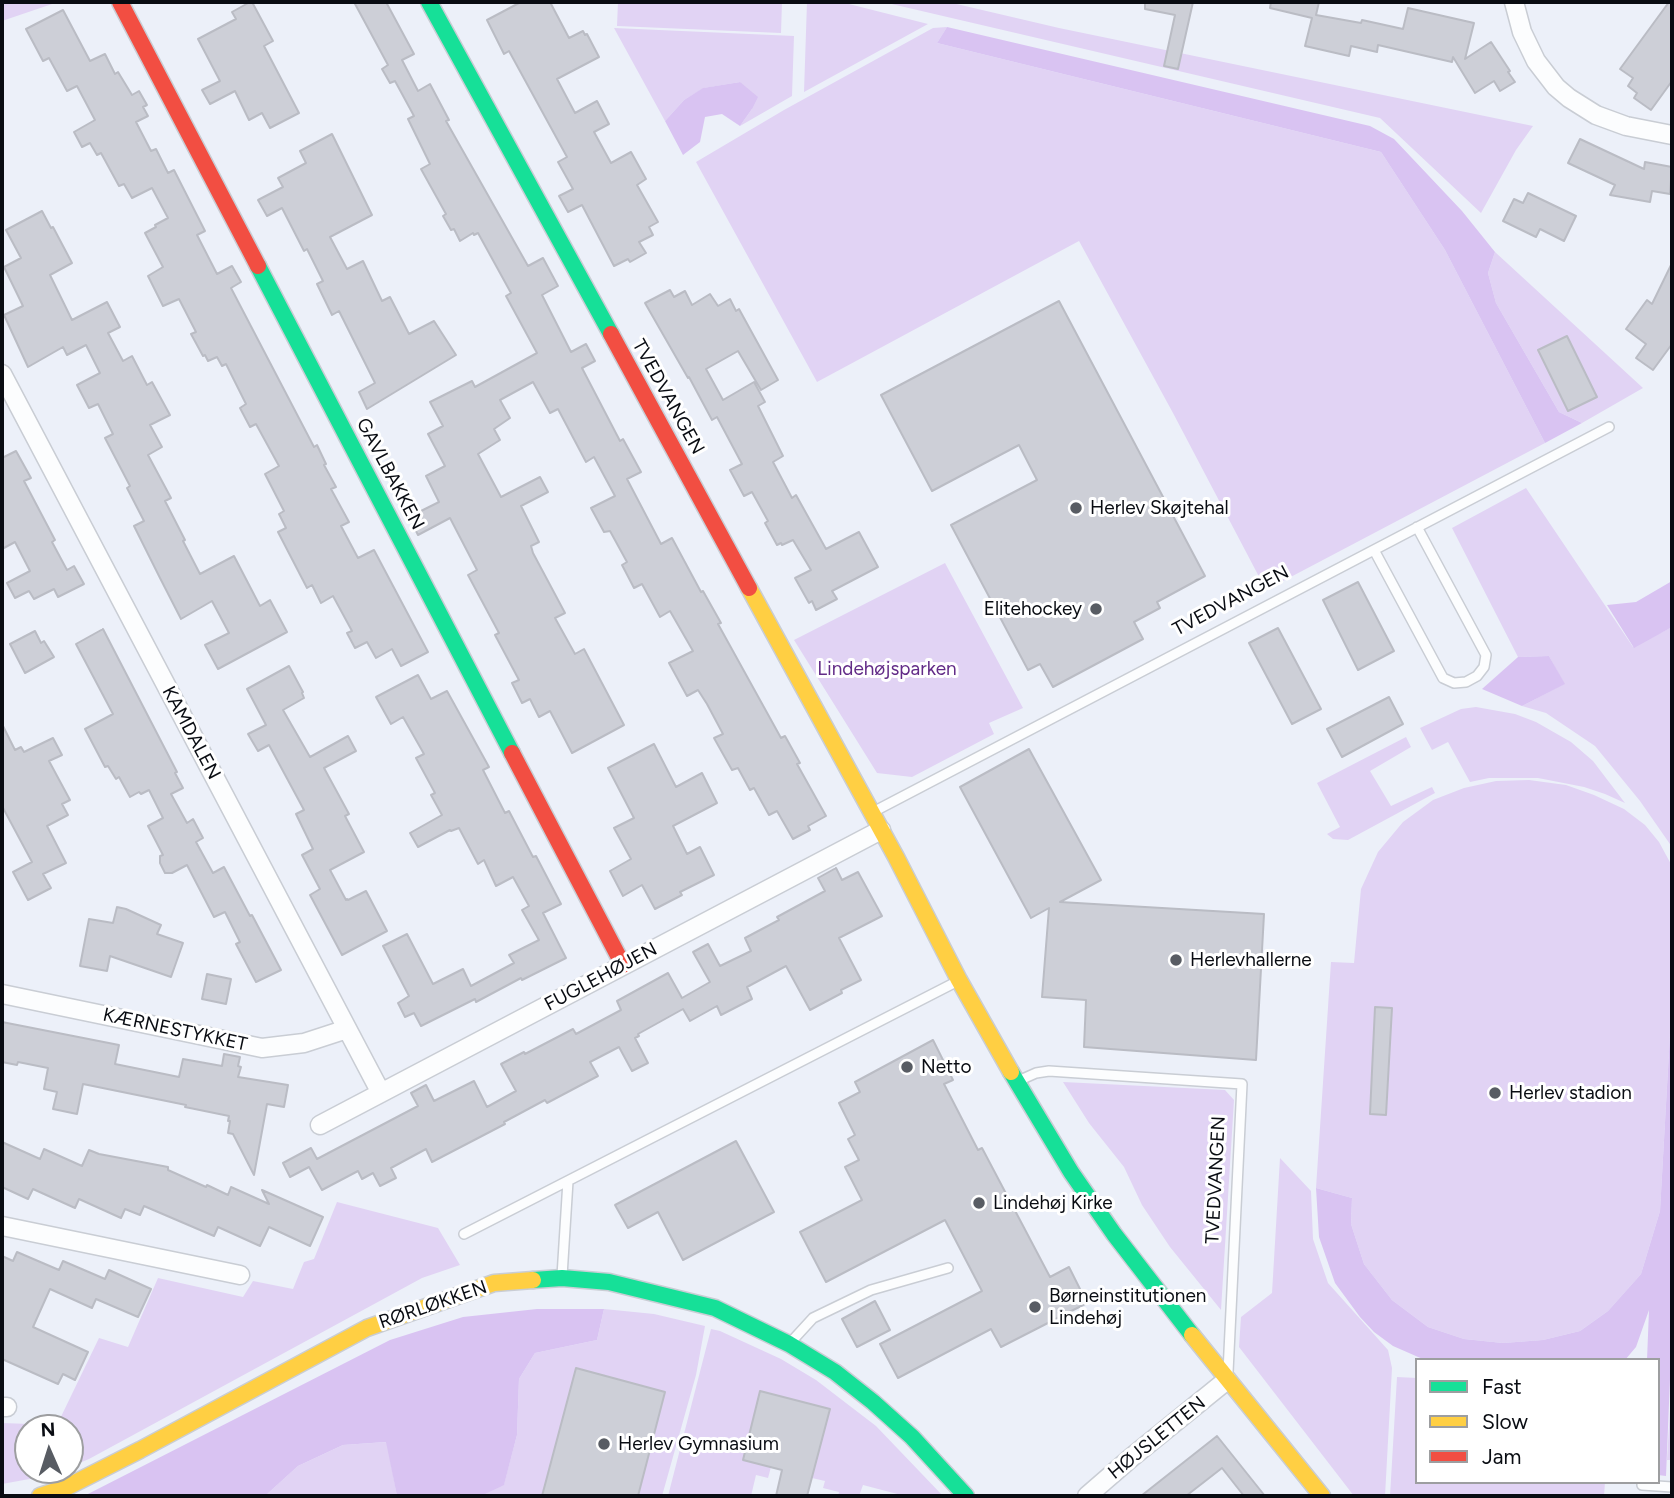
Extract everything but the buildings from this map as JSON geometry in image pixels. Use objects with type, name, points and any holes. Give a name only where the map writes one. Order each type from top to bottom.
[{"type":"street","name":"GAVLBAKKEN","points":[[120,2],[623,965]]},
{"type":"street","name":"TVEDVANGEN","points":[[429,2],[1016,1082],[1071,1172],[1114,1234],[1227,1380],[1322,1496]]},
{"type":"street","points":[[1514,2],[1522,32],[1536,61],[1556,87],[1569,98],[1596,115],[1626,126],[1672,135]]},
{"type":"street","name":"KAMDALEN","points":[[2,374],[381,1093]]},
{"type":"street","name":"FUGLEHØJEN","points":[[320,1125],[881,830]]},
{"type":"street","name":"KÆRNESTYKKET","points":[[2,994],[262,1048],[304,1043],[347,1029]]},
{"type":"street","points":[[2,1227],[240,1275]]},
{"type":"street","name":"RØRLØKKEN","points":[[40,1496],[67,1487],[367,1328],[494,1283],[562,1278],[609,1282],[715,1308],[789,1344],[835,1372],[873,1402],[912,1437],[966,1496]]},
{"type":"street","name":"HØJSLETTEN","points":[[1087,1496],[1227,1380]]},
{"type":"lane","name":"TVEDVANGEN","points":[[872,813],[1609,427]]},
{"type":"lane","points":[[1374,550],[1443,678],[1454,683],[1466,682],[1477,676],[1484,667],[1486,655],[1417,527]]},
{"type":"lane","points":[[464,1234],[960,980]]},
{"type":"lane","name":"TVEDVANGEN","points":[[1016,1082],[1049,1071],[1242,1084],[1227,1380]]},
{"type":"lane","points":[[562,1278],[568,1181]]},
{"type":"lane","points":[[789,1344],[813,1318],[871,1290],[948,1268]]},
{"type":"lane","points":[[1643,1485],[1672,1487]]},
{"type":"green space","points":[[10,2],[58,2],[2,21],[2,5]]},
{"type":"green space","points":[[618,2],[782,2],[781,33],[617,26]]},
{"type":"green space","points":[[807,2],[841,2],[928,24],[804,92]]},
{"type":"green space","points":[[883,2],[948,2],[1059,28],[1533,126],[1516,150],[1481,213],[1380,118]]},
{"type":"green space","points":[[947,27],[937,43],[1381,152],[1445,250],[1545,443],[1266,590],[1079,241],[817,382],[696,162],[933,28]]},
{"type":"green space","points":[[614,28],[794,36],[792,96],[740,126],[752,109],[740,82],[704,88],[684,100],[665,121]]},
{"type":"green space","points":[[1495,252],[1643,388],[1582,423],[1559,412],[1496,303],[1488,273]]},
{"type":"green space","points":[[1526,488],[1633,647],[1672,627],[1672,847],[1640,801],[1595,746],[1546,713],[1522,706],[1564,684],[1549,656],[1518,657],[1452,528]]},
{"type":"green space","name":"Lindehøjsparken","points":[[945,563],[1023,708],[989,723],[994,734],[912,777],[877,773],[794,640]]},
{"type":"green space","points":[[1476,707],[1515,714],[1536,722],[1571,742],[1593,761],[1625,803],[1584,787],[1538,778],[1489,778],[1470,782],[1448,742],[1432,750],[1420,728],[1461,709]]},
{"type":"green space","points":[[1406,737],[1411,747],[1370,771],[1391,806],[1432,787],[1435,793],[1348,840],[1333,839],[1327,834],[1340,827],[1317,783]]},
{"type":"green space","name":"Herlev stadion","points":[[1529,780],[1566,785],[1624,809],[1645,825],[1659,842],[1672,866],[1672,998],[1660,1211],[1641,1274],[1608,1311],[1580,1331],[1543,1340],[1503,1343],[1464,1339],[1428,1327],[1392,1300],[1364,1264],[1351,1224],[1352,1198],[1316,1188],[1331,962],[1354,963],[1361,889],[1378,852],[1403,822],[1433,800],[1464,788],[1496,781]]},
{"type":"green space","points":[[1063,1082],[1225,1090],[1234,1100],[1221,1310],[1170,1247],[1142,1205],[1124,1167],[1089,1123]]},
{"type":"green space","points":[[1280,1158],[1311,1191],[1313,1239],[1328,1283],[1388,1350],[1392,1368],[1385,1496],[1354,1496],[1239,1347],[1241,1317],[1272,1293]]},
{"type":"green space","points":[[337,1202],[438,1228],[460,1265],[422,1278],[84,1461],[84,1414],[62,1414],[99,1338],[128,1347],[158,1278],[243,1297],[253,1281],[293,1289],[304,1262],[314,1259]]},
{"type":"green space","points":[[604,1309],[654,1314],[705,1326],[696,1375],[662,1496],[638,1496],[665,1392],[576,1369],[542,1496],[481,1496],[504,1484],[517,1435],[519,1379],[535,1353],[597,1340]]},
{"type":"green space","points":[[711,1329],[781,1359],[816,1380],[876,1426],[943,1496],[905,1496],[863,1485],[859,1496],[838,1496],[839,1492],[823,1488],[825,1481],[812,1478],[829,1409],[760,1392],[743,1460],[771,1467],[768,1478],[756,1475],[751,1496],[668,1496]]},
{"type":"green space","points":[[1672,1376],[1672,1460],[1667,1460]]},
{"type":"green space","points":[[1397,1377],[1415,1378],[1415,1484],[1605,1484],[1604,1496],[1390,1496]]},
{"type":"green space","points":[[2,1423],[14,1423],[14,1482],[2,1484]]},
{"type":"green space","points":[[387,1442],[397,1496],[265,1496],[298,1466],[343,1445]]},
{"type":"shaded area","points":[[947,27],[1370,126],[1394,139],[1462,211],[1495,252],[1488,273],[1496,303],[1559,412],[1582,423],[1545,443],[1445,250],[1381,152],[937,43]]},
{"type":"shaded area","points":[[740,82],[758,97],[740,126],[722,114],[705,117],[700,142],[683,155],[665,121],[684,100],[703,88]]},
{"type":"shaded area","points":[[1672,581],[1672,627],[1634,648],[1607,605],[1636,602]]},
{"type":"shaded area","points":[[1549,656],[1565,684],[1522,706],[1482,689],[1518,657]]},
{"type":"shaded area","points":[[1672,998],[1672,1331],[1666,1476],[1660,1475],[1660,1358],[1647,1358],[1649,1310],[1636,1347],[1627,1358],[1420,1358],[1393,1346],[1374,1332],[1335,1283],[1319,1237],[1316,1188],[1352,1198],[1351,1224],[1364,1264],[1392,1300],[1428,1327],[1464,1339],[1503,1343],[1543,1340],[1580,1331],[1608,1311],[1641,1274],[1660,1211]]},
{"type":"shaded area","points":[[537,1309],[604,1309],[597,1340],[535,1353],[519,1379],[517,1435],[504,1485],[481,1496],[397,1496],[386,1442],[343,1445],[298,1466],[265,1496],[84,1496],[390,1340],[463,1317]]},
{"type":"traffic: fast","points":[[429,2],[611,334]]},
{"type":"traffic: fast","points":[[258,266],[512,753]]},
{"type":"traffic: fast","points":[[1011,1072],[1071,1172],[1114,1234],[1192,1335]]},
{"type":"traffic: fast","points":[[533,1280],[562,1278],[609,1282],[715,1308],[789,1344],[835,1372],[873,1402],[912,1437],[966,1496]]},
{"type":"traffic: slow","points":[[749,588],[1011,1072]]},
{"type":"traffic: slow","points":[[40,1496],[67,1487],[140,1450],[367,1328],[494,1283],[533,1280]]},
{"type":"traffic: slow","points":[[1192,1335],[1322,1496]]},
{"type":"traffic: jam","points":[[120,2],[258,266]]},
{"type":"traffic: jam","points":[[611,334],[749,588]]},
{"type":"traffic: jam","points":[[512,753],[623,965]]},
{"type":"place","name":"Herlev Skøjtehal","points":[[1076,508]]},
{"type":"place","name":"Elitehockey","points":[[1096,609]]},
{"type":"place","name":"Herlevhallerne","points":[[1176,960]]},
{"type":"place","name":"Netto","points":[[907,1067]]},
{"type":"place","name":"Herlev stadion","points":[[1495,1093]]},
{"type":"place","name":"Lindehøj Kirke","points":[[979,1203]]},
{"type":"place","name":"Børneinstitutionen Lindehøj","points":[[1035,1307]]},
{"type":"place","name":"Herlev Gymnasium","points":[[604,1444]]}]
